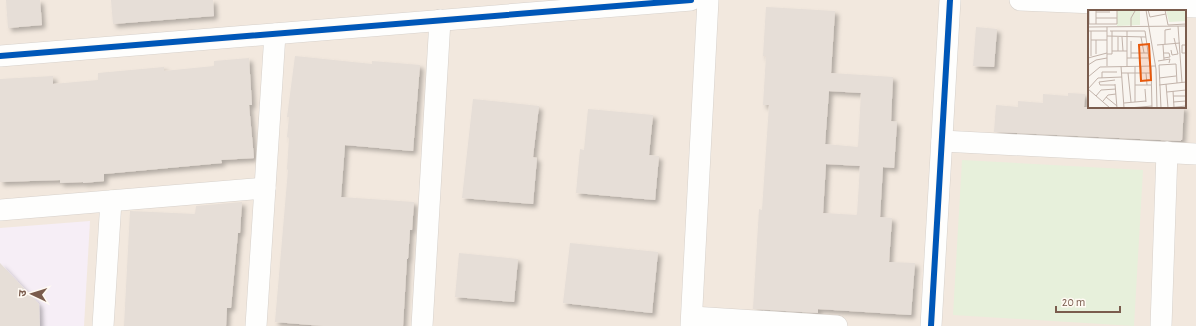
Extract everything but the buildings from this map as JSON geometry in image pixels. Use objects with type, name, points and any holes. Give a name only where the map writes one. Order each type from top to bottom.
[{"type":"street","points":[[0,56],[691,0]]},
{"type":"street","points":[[708,0],[691,321],[837,326]]},
{"type":"street","points":[[931,326],[950,0]]},
{"type":"street","points":[[1020,0],[1196,7]]},
{"type":"street","points":[[422,326],[440,20]]},
{"type":"street","points":[[256,326],[275,34]]},
{"type":"street","points":[[942,141],[1196,154]]},
{"type":"street","points":[[1160,326],[1167,152]]},
{"type":"street","points":[[0,210],[265,188]]},
{"type":"street","points":[[103,326],[110,201]]},
{"type":"shaded area","points":[[0,0],[1196,0],[1196,326],[0,326]]},
{"type":"shaded area","points":[[90,221],[84,326],[0,326],[0,228]]},
{"type":"green space","points":[[962,160],[1143,170],[1134,326],[953,315]]},
{"type":"cycle path","points":[[0,56],[691,0]]},
{"type":"cycle path","points":[[931,326],[950,0]]}]
